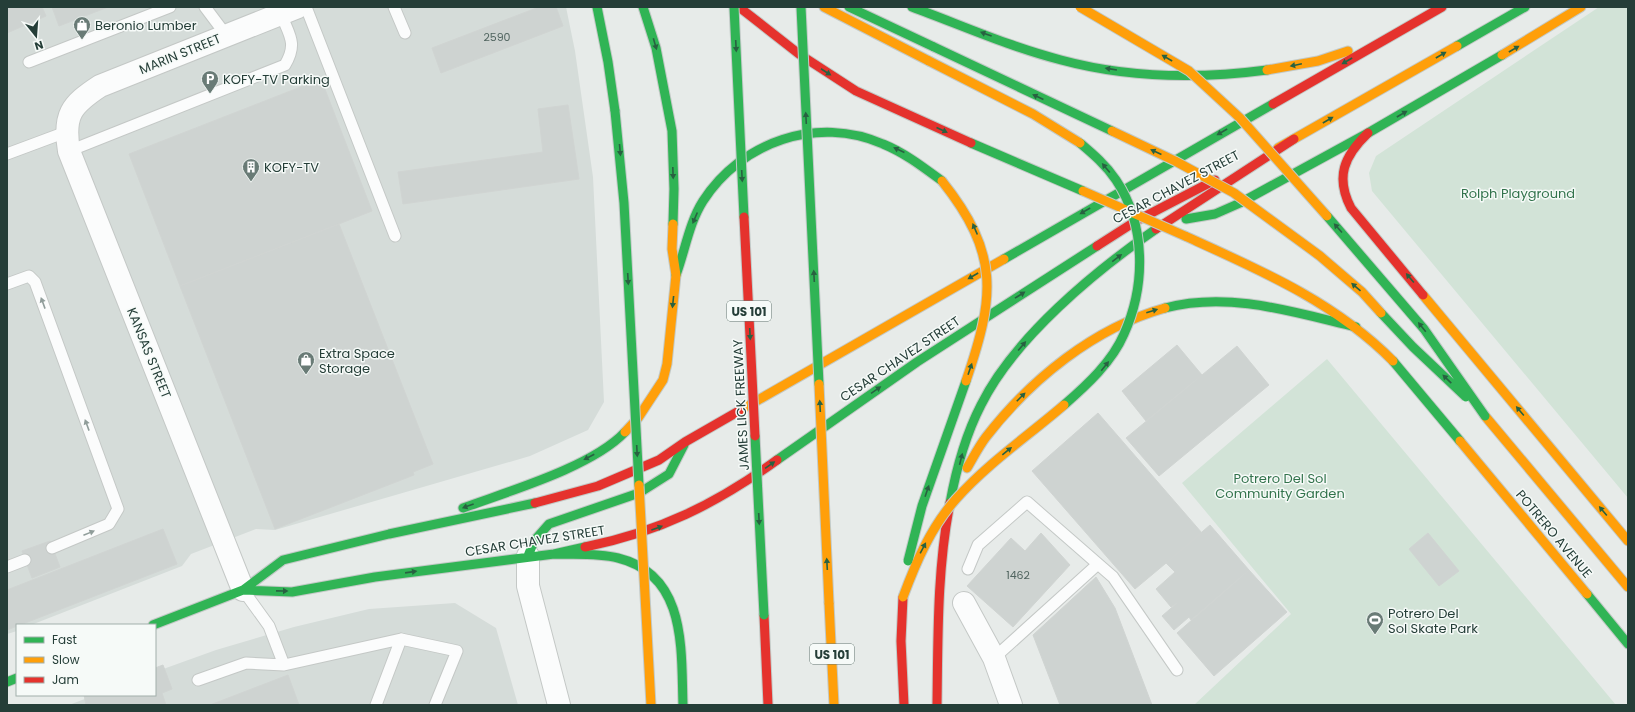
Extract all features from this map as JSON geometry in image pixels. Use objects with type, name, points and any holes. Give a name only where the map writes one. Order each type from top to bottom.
[{"type":"main road","points":[[597,7],[616,111],[624,203],[651,705]]},
{"type":"main road","points":[[644,7],[656,48],[672,131],[674,189],[672,249],[676,275]]},
{"type":"main road","name":"JAMES LICK FREEWAY","points":[[734,7],[768,705]]},
{"type":"main road","points":[[739,7],[799,54],[856,91],[909,116],[1083,191],[1138,210],[1186,219],[1215,214],[1240,203],[1368,133],[1540,34],[1581,7]]},
{"type":"main road","name":"US 101","points":[[801,7],[834,705]]},
{"type":"main road","points":[[824,7],[1044,119],[1070,134],[1092,151],[1114,178],[1130,210],[1138,238],[1139,282],[1129,324],[1114,354],[1103,368],[1076,395],[995,461],[955,500],[932,531],[921,551],[903,597]]},
{"type":"main road","points":[[849,7],[1175,161],[1234,193],[1320,256],[1362,292],[1413,347],[1485,416]]},
{"type":"main road","points":[[912,7],[1035,52],[1080,64],[1130,73],[1178,75],[1245,73],[1294,66],[1339,54],[1424,17]]},
{"type":"main road","points":[[1080,7],[1189,71],[1240,118],[1354,246],[1414,317],[1440,350],[1485,416]]},
{"type":"main road","name":"CESAR CHAVEZ STREET","points":[[156,624],[243,590],[283,560],[389,534],[508,510],[598,486],[659,460],[685,442],[1442,7]]},
{"type":"main road","name":"CESAR CHAVEZ STREET","points":[[243,590],[292,592],[376,577],[528,556],[554,554],[637,535],[674,521],[719,498],[751,479],[917,362],[1136,221],[1294,139],[1526,7]]},
{"type":"main road","points":[[389,534],[540,480],[594,455],[620,437],[638,418],[663,380],[667,364],[676,275],[697,213],[712,189],[734,164],[746,154],[773,140],[804,134],[821,133],[871,139],[914,157],[942,180],[966,212],[981,247],[987,277],[986,309],[977,348],[916,524],[910,546],[903,597],[901,642],[904,705]]},
{"type":"main road","points":[[1368,133],[1352,150],[1343,168],[1342,187],[1349,204],[1628,541]]},
{"type":"main road","points":[[937,705],[939,594],[945,537],[951,497],[962,452],[980,406],[1006,365],[1036,329],[1069,296],[1147,235],[1294,139]]},
{"type":"main road","name":"POTRERO AVENUE","points":[[1083,191],[1295,287],[1356,327],[1384,352],[1460,441],[1628,644]]},
{"type":"main road","points":[[951,497],[972,458],[1001,417],[1036,382],[1073,354],[1110,331],[1150,311],[1185,303],[1222,301],[1279,310],[1356,327]]},
{"type":"main road","name":"POTRERO AVENUE","points":[[1485,416],[1628,587]]},
{"type":"main road","points":[[528,556],[534,541],[549,524],[639,493],[669,474],[685,442]]},
{"type":"main road","points":[[554,554],[589,555],[626,560],[640,566],[654,576],[664,586],[675,610],[678,625],[683,705]]},
{"type":"street","name":"MARIN STREET","points":[[68,132],[81,99],[100,86],[290,10]]},
{"type":"street","name":"KANSAS STREET","points":[[68,132],[243,590]]},
{"type":"street","points":[[528,556],[528,586],[559,705]]},
{"type":"street","points":[[964,603],[994,658],[1011,705]]},
{"type":"lane","points":[[29,62],[170,7]]},
{"type":"lane","points":[[205,7],[226,35]]},
{"type":"lane","points":[[306,7],[395,236]]},
{"type":"lane","points":[[394,7],[405,33]]},
{"type":"lane","points":[[7,154],[68,132],[285,66],[290,57],[293,45],[290,10]]},
{"type":"lane","points":[[7,284],[29,276],[35,282],[118,509],[109,524],[52,548]]},
{"type":"lane","points":[[968,569],[978,545],[1027,502],[1113,577],[1177,670]]},
{"type":"lane","points":[[7,567],[25,560]]},
{"type":"lane","points":[[994,658],[1098,564]]},
{"type":"lane","points":[[243,590],[269,626],[284,665]]},
{"type":"lane","points":[[376,705],[400,639]]},
{"type":"lane","points":[[198,680],[246,663],[284,665],[400,639],[457,651],[435,705]]},
{"type":"shaded area","points":[[7,7],[566,7],[575,51],[593,177],[604,402],[588,430],[530,456],[275,530],[256,529],[191,554],[182,566],[34,624],[16,624],[16,631],[7,634]]},
{"type":"shaded area","points":[[455,603],[496,628],[518,705],[69,705],[92,696],[156,696],[156,672],[216,650],[294,627],[369,609]]},
{"type":"green space","name":"Rolph Playground","points":[[1599,7],[1628,7],[1628,498],[1372,191],[1369,173],[1376,156]]},
{"type":"green space","name":"Potrero Del Sol Community Garden","points":[[1327,359],[1616,705],[1194,705],[1291,614],[1182,483]]},
{"type":"building","points":[[7,7],[42,7],[46,16],[7,33]]},
{"type":"building","points":[[52,7],[108,7],[59,26]]},
{"type":"building","points":[[539,7],[556,7],[563,26],[441,73],[432,48]]},
{"type":"building","name":"KOFY-TV","points":[[321,79],[372,211],[180,286],[129,154]]},
{"type":"building","points":[[568,105],[579,179],[403,204],[398,172],[543,152],[538,109]]},
{"type":"building","name":"Extra Space Storage","points":[[339,224],[433,464],[413,472],[414,475],[275,529],[180,286]]},
{"type":"building","points":[[1177,345],[1202,375],[1146,421],[1122,391]]},
{"type":"building","points":[[1237,346],[1269,385],[1159,476],[1126,438]]},
{"type":"building","points":[[1098,413],[1202,533],[1135,589],[1032,471]]},
{"type":"building","points":[[1210,525],[1249,570],[1191,620],[1189,617],[1174,630],[1162,616],[1177,603],[1171,607],[1156,589],[1175,572],[1166,563]]},
{"type":"building","points":[[163,529],[177,564],[22,624],[16,624],[16,627],[7,630],[7,590]]},
{"type":"building","points":[[1041,533],[1070,565],[1013,627],[967,586],[1011,538],[1025,551]]},
{"type":"building","points":[[1428,533],[1459,571],[1439,586],[1409,549]]},
{"type":"building","points":[[50,541],[60,567],[32,578],[22,551]]},
{"type":"building","points":[[1249,570],[1287,612],[1214,676],[1177,633]]},
{"type":"building","points":[[1096,577],[1115,608],[1152,705],[1060,705],[1033,635]]},
{"type":"building","points":[[163,665],[172,689],[162,693],[166,705],[86,705],[84,696],[156,696],[156,668]]},
{"type":"building","points":[[288,675],[299,705],[210,705]]},
{"type":"traffic: fast","points":[[597,7],[608,62],[615,111]]},
{"type":"traffic: fast","points":[[643,7],[656,48],[672,131],[674,189],[673,224]]},
{"type":"traffic: fast","points":[[734,7],[744,217]]},
{"type":"traffic: fast","points":[[801,7],[819,384]]},
{"type":"traffic: fast","points":[[849,7],[934,47]]},
{"type":"traffic: fast","points":[[912,7],[1023,49],[1086,66],[1138,73],[1190,76],[1267,70]]},
{"type":"traffic: fast","points":[[1457,46],[1525,7]]},
{"type":"traffic: fast","points":[[934,47],[1112,131]]},
{"type":"traffic: fast","points":[[1186,219],[1215,214],[1240,203],[1368,133],[1502,55]]},
{"type":"traffic: fast","points":[[1004,259],[1273,104]]},
{"type":"traffic: fast","points":[[615,111],[624,203],[639,485]]},
{"type":"traffic: fast","points":[[676,275],[694,218],[703,201],[719,180],[738,163],[759,149],[782,140],[807,134],[832,132],[858,136],[883,144],[899,152],[942,181]]},
{"type":"traffic: fast","points":[[971,143],[1083,191]]},
{"type":"traffic: fast","points":[[1064,405],[1098,372],[1119,344],[1131,315],[1139,276],[1140,256],[1138,236],[1133,216],[1126,198],[1108,169],[1080,143]]},
{"type":"traffic: fast","points":[[1327,216],[1424,329],[1485,416]]},
{"type":"traffic: fast","points":[[950,503],[955,478],[970,429],[995,380],[1014,355],[1058,308],[1083,285],[1156,229]]},
{"type":"traffic: fast","points":[[777,460],[917,362],[1097,246]]},
{"type":"traffic: fast","points":[[1165,308],[1189,303],[1237,303],[1285,310],[1356,327]]},
{"type":"traffic: fast","points":[[1381,313],[1413,347],[1466,397]]},
{"type":"traffic: fast","points":[[1393,361],[1460,441]]},
{"type":"traffic: fast","points":[[908,561],[922,506],[966,381]]},
{"type":"traffic: fast","points":[[463,508],[526,486],[571,467],[610,445],[625,432]]},
{"type":"traffic: fast","points":[[755,436],[764,615]]},
{"type":"traffic: fast","points":[[528,556],[534,541],[549,524],[639,493],[669,474],[684,445]]},
{"type":"traffic: fast","points":[[156,624],[243,590],[283,560],[389,534],[535,503]]},
{"type":"traffic: fast","points":[[243,590],[292,592],[375,577],[554,554],[585,547]]},
{"type":"traffic: fast","points":[[554,554],[594,555],[618,558],[641,567],[657,580],[668,597],[676,617],[682,661],[683,705]]},
{"type":"traffic: fast","points":[[1587,594],[1628,644]]},
{"type":"traffic: fast","points":[[7,682],[16,678]]},
{"type":"traffic: slow","points":[[824,7],[929,61]]},
{"type":"traffic: slow","points":[[1080,7],[1189,71],[1240,118],[1327,216]]},
{"type":"traffic: slow","points":[[1502,55],[1581,7]]},
{"type":"traffic: slow","points":[[1278,148],[1457,46]]},
{"type":"traffic: slow","points":[[1267,70],[1318,61],[1348,51]]},
{"type":"traffic: slow","points":[[929,61],[1033,114],[1080,143]]},
{"type":"traffic: slow","points":[[1112,131],[1175,161],[1234,193],[1320,256],[1362,292],[1381,313]]},
{"type":"traffic: slow","points":[[942,181],[961,207],[974,231],[983,254],[987,276],[983,324],[966,381]]},
{"type":"traffic: slow","points":[[1083,191],[1185,236]]},
{"type":"traffic: slow","points":[[625,432],[638,418],[663,380],[667,364],[676,275],[672,249],[673,224]]},
{"type":"traffic: slow","points":[[1185,236],[1268,275],[1321,304],[1347,321],[1393,361]]},
{"type":"traffic: slow","points":[[739,411],[1004,259]]},
{"type":"traffic: slow","points":[[1423,295],[1628,541]]},
{"type":"traffic: slow","points":[[967,468],[978,448],[1004,416],[1023,395],[1066,358],[1113,328],[1165,308]]},
{"type":"traffic: slow","points":[[819,384],[829,603]]},
{"type":"traffic: slow","points":[[903,597],[925,545],[939,521],[956,499],[981,473],[1064,405]]},
{"type":"traffic: slow","points":[[1485,416],[1628,587]]},
{"type":"traffic: slow","points":[[1460,441],[1587,594]]},
{"type":"traffic: slow","points":[[639,485],[651,705]]},
{"type":"traffic: slow","points":[[829,603],[834,705]]},
{"type":"traffic: jam","points":[[739,7],[799,54],[856,91],[971,143]]},
{"type":"traffic: jam","points":[[1273,104],[1442,7]]},
{"type":"traffic: jam","points":[[1368,133],[1353,150],[1344,168],[1343,177],[1346,197],[1351,208],[1423,295]]},
{"type":"traffic: jam","points":[[1156,229],[1294,139]]},
{"type":"traffic: jam","points":[[1097,246],[1136,221],[1215,180]]},
{"type":"traffic: jam","points":[[744,217],[755,436]]},
{"type":"traffic: jam","points":[[535,503],[598,486],[659,460],[685,442],[739,411]]},
{"type":"traffic: jam","points":[[585,547],[638,533],[686,514],[732,490],[777,460]]},
{"type":"traffic: jam","points":[[937,705],[940,578],[950,503]]},
{"type":"traffic: jam","points":[[903,597],[901,641],[904,705]]},
{"type":"traffic: jam","points":[[764,615],[768,705]]},
{"type":"place","name":"Beronio Lumber","points":[[82,40]]},
{"type":"place","name":"KOFY-TV Parking","points":[[210,94]]},
{"type":"place","name":"KOFY-TV","points":[[251,182]]},
{"type":"place","name":"Extra Space Storage","points":[[306,375]]},
{"type":"place","name":"Potrero Del Sol Skate Park","points":[[1375,635]]}]
